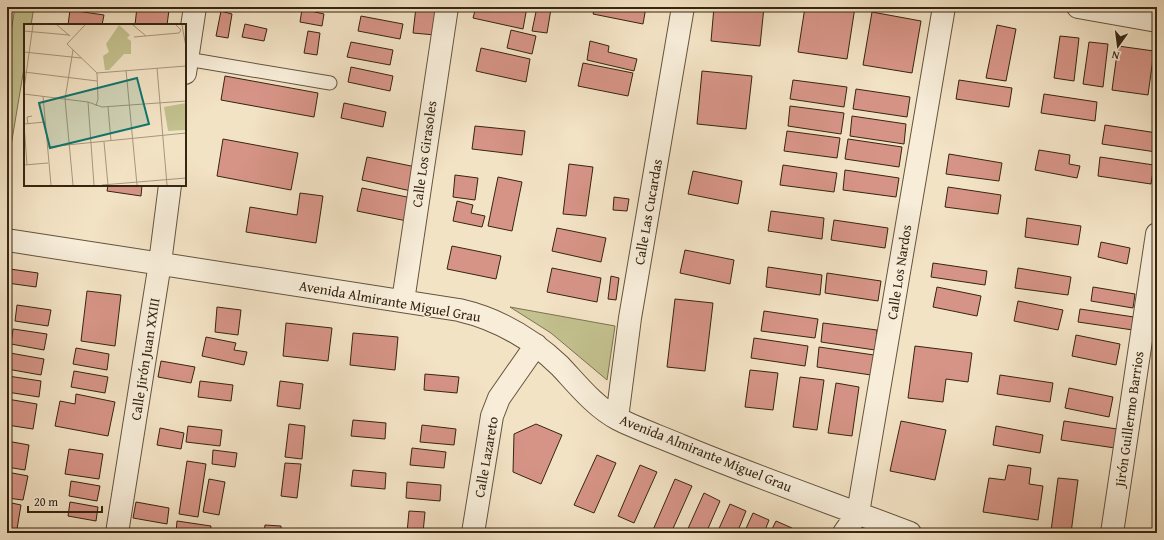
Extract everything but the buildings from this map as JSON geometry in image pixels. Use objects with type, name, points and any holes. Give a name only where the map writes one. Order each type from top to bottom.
[{"type":"street","points":[[186,66],[195,7]]},
{"type":"street","name":"Calle Los Girasoles","points":[[403,301],[447,7]]},
{"type":"street","name":"Calle Las Cucardas","points":[[617,418],[630,318],[683,7]]},
{"type":"street","name":"Calle Los Nardos","points":[[844,533],[858,513],[944,7]]},
{"type":"street","points":[[1078,7],[1157,21]]},
{"type":"street","name":"Calle Jirón Juan XXIII","points":[[117,533],[160,263],[170,186]]},
{"type":"street","name":"Jirón Guillermo Barrios","points":[[1112,533],[1151,307],[1157,234]]},
{"type":"street","name":"Avenida Almirante Miguel Grau","points":[[7,240],[459,310],[488,318],[503,324],[536,345],[578,386],[617,418],[713,459],[910,533]]},
{"type":"street","name":"Calle Lazareto","points":[[473,533],[492,416],[499,398],[536,345]]},
{"type":"lane","points":[[186,66],[330,83]]},
{"type":"shaded area","points":[[15,7],[34,7],[31,24],[24,24],[24,68],[7,170],[7,57]]},
{"type":"shaded area","points":[[510,307],[615,326],[607,380],[551,333]]}]
